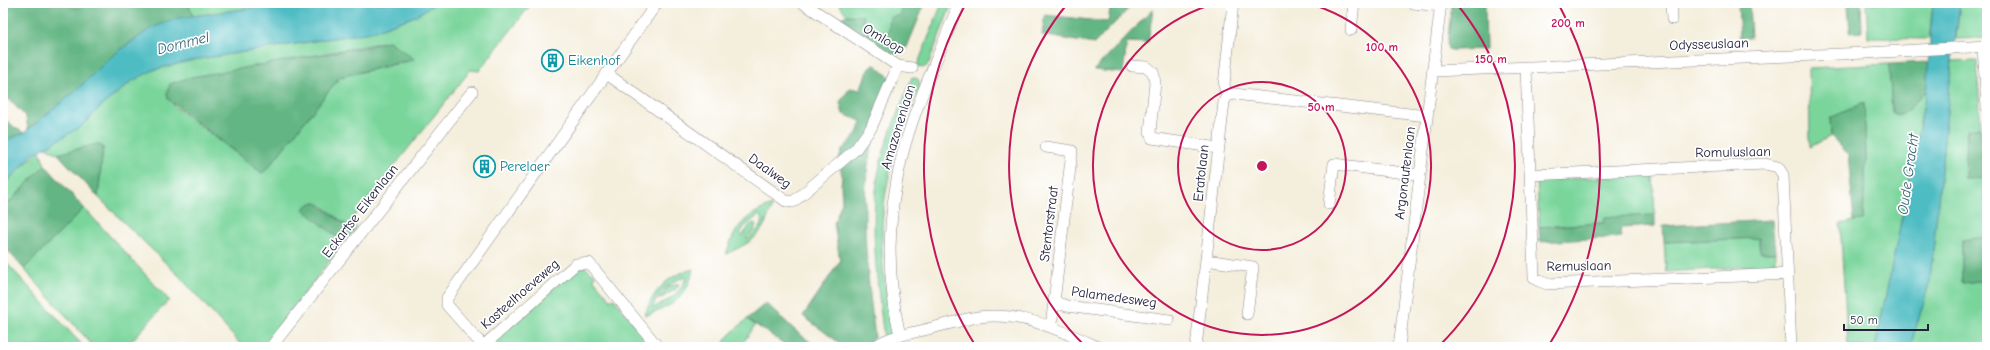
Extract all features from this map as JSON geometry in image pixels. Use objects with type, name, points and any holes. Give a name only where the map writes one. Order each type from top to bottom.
[{"type":"street","points":[[482,346],[447,305],[447,298],[657,3]]},
{"type":"street","name":"Omloop","points":[[803,3],[898,66],[912,68]]},
{"type":"street","name":"Amazonenlaan","points":[[900,336],[893,307],[889,259],[890,214],[902,155],[923,93],[959,3]]},
{"type":"street","name":"Eratolaan","points":[[1196,347],[1218,148],[1224,102],[1227,96],[1224,85],[1233,3]]},
{"type":"street","points":[[1351,30],[1354,3]]},
{"type":"street","points":[[1413,3],[1441,4]]},
{"type":"street","points":[[1671,3],[1672,19]]},
{"type":"street","name":"Argonautenlaan","points":[[1399,347],[1441,4]]},
{"type":"street","points":[[1985,46],[1987,108]]},
{"type":"street","name":"Odysseuslaan","points":[[1432,71],[1924,50],[1985,46]]},
{"type":"street","name":"Daalweg","points":[[607,74],[786,202],[793,202],[856,150],[871,128],[898,66]]},
{"type":"street","points":[[1132,66],[1147,67],[1153,72],[1155,83],[1150,132],[1152,138],[1218,148]]},
{"type":"street","name":"Remuslaan","points":[[1526,67],[1534,277],[1539,281],[1547,284],[1788,274]]},
{"type":"street","name":"Eckartse Eikenlaan","points":[[271,347],[472,92]]},
{"type":"street","points":[[1227,96],[1234,94],[1427,116]]},
{"type":"street","name":"Stentorstraat","points":[[1046,147],[1072,151],[1051,327]]},
{"type":"street","points":[[1329,204],[1334,164],[1420,175]]},
{"type":"street","name":"Romuluslaan","points":[[1530,175],[1765,164],[1778,167],[1784,175],[1791,347]]},
{"type":"street","points":[[1206,260],[1253,267],[1247,314]]},
{"type":"street","name":"Kasteelhoeveweg","points":[[482,346],[576,264],[589,263],[658,347]]},
{"type":"street","name":"Palamedesweg","points":[[1055,302],[1067,306],[1169,320]]},
{"type":"street","points":[[875,347],[881,342],[900,336],[984,317],[1011,317],[1051,327],[1098,347]]},
{"type":"green space","points":[[3,3],[42,3],[78,7],[84,3],[188,3],[193,16],[160,26],[132,41],[63,102],[28,129],[26,117],[3,93]]},
{"type":"green space","points":[[188,3],[288,3],[193,16]]},
{"type":"green space","points":[[436,3],[532,3],[479,71],[471,70],[469,72],[353,218],[356,228],[354,231],[320,204],[304,208],[344,243],[262,347],[243,347],[180,277],[98,197],[103,147],[97,144],[58,154],[46,147],[82,126],[99,108],[132,81],[153,70],[193,60],[371,32],[415,16]],"holes":[[[389,41],[413,60],[340,77],[267,169],[262,173],[173,105],[176,82]]]},
{"type":"green space","points":[[838,3],[901,3],[901,15],[889,32],[864,32],[863,16],[847,15]]},
{"type":"green space","points":[[901,3],[925,3],[907,47],[894,57],[839,19],[847,15],[863,16],[865,32],[889,32],[890,17],[901,15]]},
{"type":"green space","points":[[942,3],[952,3],[928,65],[923,68],[917,66]]},
{"type":"green space","points":[[1111,3],[1134,3],[1094,44],[1042,35],[1045,15],[1108,22]]},
{"type":"green space","points":[[1452,3],[1485,3],[1486,49],[1448,49],[1447,45]]},
{"type":"green space","points":[[1738,3],[1749,3],[1751,37],[1740,38]]},
{"type":"green space","points":[[1843,3],[1861,3],[1862,32],[1850,33],[1848,4]]},
{"type":"green space","points":[[1866,3],[1933,3],[1929,39],[1868,38]]},
{"type":"green space","points":[[1960,3],[1987,3],[1987,38],[1956,39]]},
{"type":"green space","points":[[1153,9],[1148,43],[1127,42],[1123,73],[1094,70]]},
{"type":"green space","points":[[389,41],[414,59],[340,77],[267,169],[262,173],[168,99],[167,93],[170,84],[191,77],[365,47]]},
{"type":"green space","points":[[1977,60],[1981,128],[1967,130],[1965,178],[1984,178],[1987,237],[1962,240],[1962,283],[1987,280],[1987,347],[1910,347],[1930,281],[1952,61]]},
{"type":"green space","points":[[1929,62],[1926,92],[1909,110],[1900,114],[1895,114],[1892,112],[1889,64]]},
{"type":"green space","points":[[874,64],[894,81],[875,134],[870,153],[865,199],[866,246],[875,338],[861,347],[845,347],[803,316],[840,261],[834,223],[842,202],[842,176],[839,159],[842,150],[857,134],[861,121],[843,114],[840,102],[850,88],[860,90],[867,72]]},
{"type":"green space","points":[[1889,64],[1892,112],[1895,114],[1906,111],[1921,95],[1926,92],[1875,347],[1848,347],[1840,224],[1863,219],[1866,154],[1864,104],[1830,118],[1831,136],[1810,147],[1809,68]]},
{"type":"green space","points":[[912,77],[918,79],[920,86],[899,139],[889,176],[883,213],[883,270],[893,332],[884,340],[875,258],[875,196],[884,150]]},
{"type":"green space","points":[[1864,103],[1866,154],[1863,220],[1854,221],[1848,154],[1831,136],[1830,118]]},
{"type":"green space","points":[[3,116],[14,127],[24,133],[3,141]]},
{"type":"green space","points":[[1981,128],[1984,178],[1965,179],[1967,130]]},
{"type":"green space","points":[[97,144],[103,147],[98,197],[58,154]]},
{"type":"green space","points":[[40,151],[45,165],[3,209],[3,186],[18,170]]},
{"type":"green space","points":[[45,165],[84,208],[24,269],[3,245],[3,209]]},
{"type":"green space","points":[[1653,175],[1655,215],[1604,223],[1539,227],[1537,180]]},
{"type":"green space","points":[[315,202],[354,231],[344,243],[303,209],[309,204]]},
{"type":"green space","points":[[772,205],[761,231],[744,245],[726,254],[737,229],[747,218]],"holes":[[[759,215],[763,220],[759,228],[748,239],[746,238],[754,231],[756,224],[754,223],[750,225],[742,236],[740,234],[744,227]]]},
{"type":"green space","points":[[84,208],[169,300],[126,347],[94,347],[24,269]]},
{"type":"green space","points":[[1655,215],[1655,226],[1621,228],[1621,237],[1540,242],[1539,227],[1604,223],[1605,217]]},
{"type":"green space","points":[[1772,220],[1775,253],[1760,252],[1759,238],[1664,242],[1663,226]]},
{"type":"green space","points":[[1987,237],[1987,280],[1962,283],[1962,240]]},
{"type":"green space","points":[[1759,238],[1759,249],[1764,253],[1775,253],[1775,265],[1666,272],[1664,242]]},
{"type":"green space","points":[[3,259],[84,347],[3,347]]},
{"type":"green space","points":[[577,267],[585,267],[595,275],[594,280],[610,299],[614,299],[653,347],[495,347],[492,343]]},
{"type":"green space","points":[[693,269],[687,288],[677,300],[663,309],[645,316],[656,292],[668,280]],"holes":[[[686,277],[684,283],[673,296],[652,308],[661,292],[670,284]]]},
{"type":"green space","points":[[679,284],[676,289],[658,300],[668,287]]},
{"type":"green space","points":[[766,303],[797,332],[817,347],[789,347],[747,319]]},
{"type":"green space","points":[[747,319],[755,325],[743,343],[744,347],[722,347],[727,337]]},
{"type":"water","name":"Dommel","points":[[288,3],[436,3],[415,16],[371,32],[193,60],[153,70],[132,81],[99,108],[82,126],[34,154],[3,186],[3,141],[24,133],[74,92],[112,56],[151,28],[178,18]]},
{"type":"water","points":[[1933,3],[1960,3],[1952,61],[1930,281],[1910,347],[1875,347],[1926,92]]},
{"type":"place","name":"Eikenhof","points":[[553,60]]},
{"type":"place","name":"Perelaer","points":[[485,166]]},
{"type":"water label","name":"Oude Gracht","points":[[1908,174]]}]
